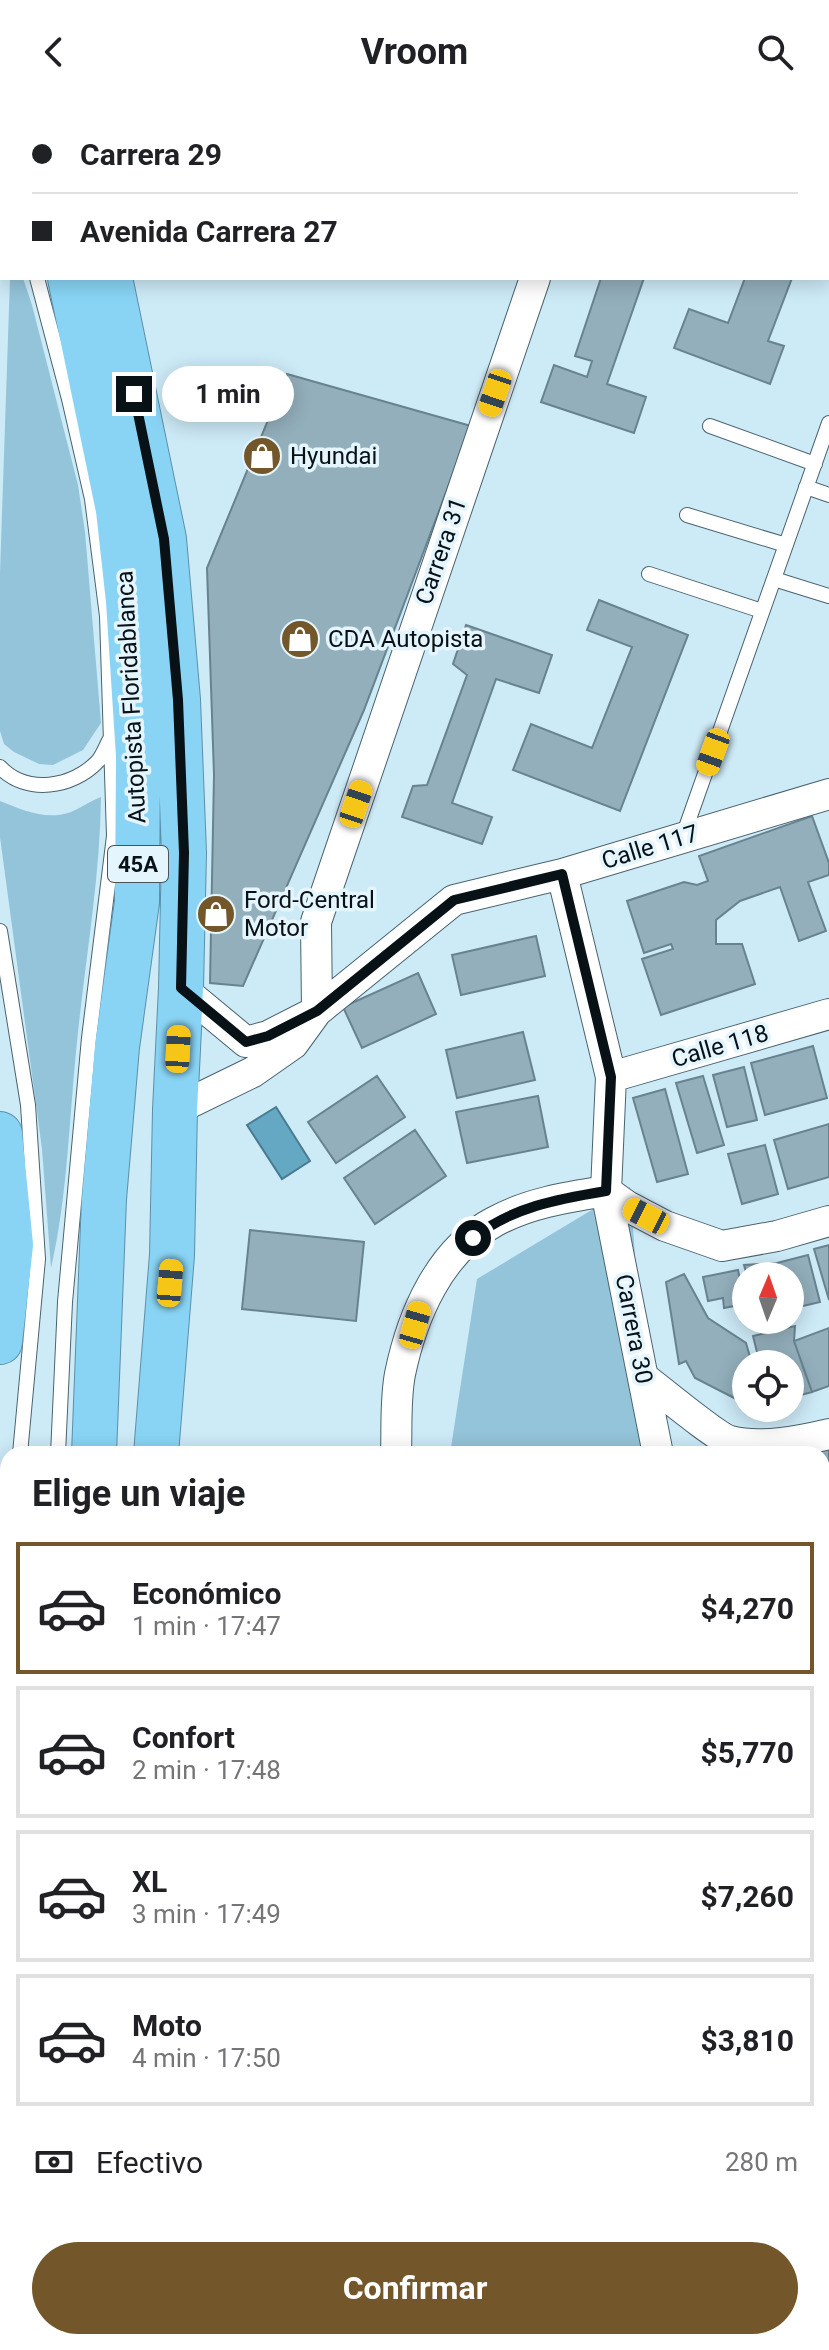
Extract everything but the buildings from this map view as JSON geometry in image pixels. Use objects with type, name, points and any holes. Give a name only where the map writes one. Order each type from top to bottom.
[{"type":"highway","name":"Autopista Floridablanca","points":[[70,280],[118,510],[128,601],[138,756],[137,902],[117,1047],[104,1199],[94,1446]]},
{"type":"highway","points":[[110,280],[164,539],[179,715],[184,853],[181,988],[172,1255],[157,1446]]},
{"type":"highway","points":[[0,1134],[5,1261],[0,1342]]},
{"type":"street","name":"Carrera 31","points":[[317,1011],[316,922],[534,280]]},
{"type":"street","name":"Calle 117","points":[[317,1011],[454,900],[562,874],[829,794]]},
{"type":"street","name":"Carrera 30","points":[[562,874],[611,1077],[617,1199],[657,1446]]},
{"type":"street","points":[[181,988],[246,1042],[268,1036],[317,1011]]},
{"type":"street","points":[[175,1110],[253,1072],[293,1044],[317,1011]]},
{"type":"street","name":"Calle 118","points":[[611,1077],[829,1014]]},
{"type":"street","points":[[396,1446],[400,1375],[423,1300],[454,1253],[492,1222],[533,1205],[617,1199],[665,1226],[722,1246],[777,1236],[829,1221]]},
{"type":"street","points":[[644,1378],[727,1440],[758,1443],[804,1440],[829,1434]]},
{"type":"lane","points":[[38,280],[92,499],[107,616],[114,836],[89,1038],[65,1302],[58,1446]]},
{"type":"lane","points":[[683,836],[829,423]]},
{"type":"lane","points":[[710,426],[815,464]]},
{"type":"lane","points":[[806,487],[829,495]]},
{"type":"lane","points":[[687,515],[786,545]]},
{"type":"lane","points":[[649,574],[762,611]]},
{"type":"lane","points":[[774,579],[829,596]]},
{"type":"lane","points":[[0,767],[29,784],[55,785],[80,777],[99,760],[111,737]]},
{"type":"lane","points":[[0,931],[28,1105],[38,1259],[21,1446]]},
{"type":"shaded area","points":[[10,280],[24,280],[78,485],[85,532],[101,723],[83,750],[53,765],[39,764],[14,752],[4,744],[0,731],[0,573]]},
{"type":"shaded area","points":[[101,797],[95,889],[77,1042],[65,1184],[51,1268],[42,1149],[0,837],[0,801],[35,813],[53,815],[71,812]]},
{"type":"shaded area","points":[[276,1107],[310,1161],[282,1179],[247,1125]]},
{"type":"shaded area","points":[[630,1187],[644,1378],[657,1446],[451,1446],[477,1279]]},
{"type":"place","name":"Hyundai","points":[[262,456]]},
{"type":"place","name":"CDA Autopista","points":[[300,639]]},
{"type":"place","name":"Ford-Central Motor","points":[[216,914]]},
{"type":"route","points":[[134,394],[164,539],[178,700],[184,853],[181,988],[246,1042],[268,1036],[317,1011],[454,900],[562,874],[611,1077],[606,1191],[533,1205],[492,1222],[473,1238]]}]
